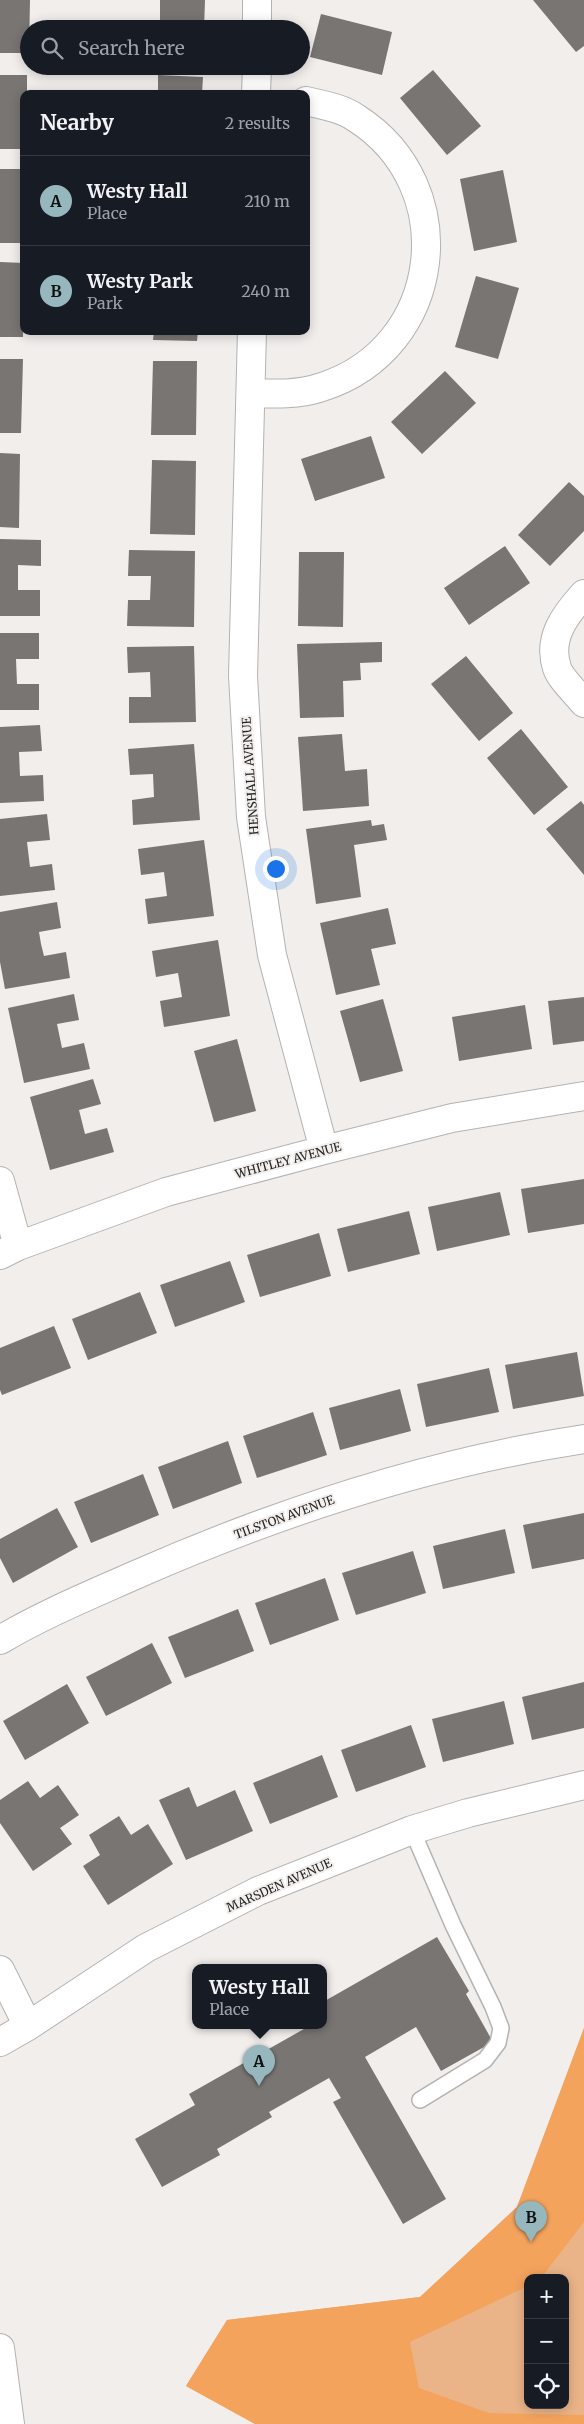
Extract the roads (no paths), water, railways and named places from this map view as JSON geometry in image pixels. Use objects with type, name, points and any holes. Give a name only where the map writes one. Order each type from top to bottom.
[{"type":"street","points":[[257,0],[257,20]]},
{"type":"street","points":[[256,75],[256,90]]},
{"type":"street","points":[[250,393],[301,392],[330,384],[359,370],[378,356],[394,338],[418,298],[424,277],[427,254],[421,206],[412,178],[397,153],[378,134],[355,116],[329,106],[310,102]]},
{"type":"street","name":"HENSHALL AVENUE","points":[[252,335],[243,676],[251,817],[272,955],[324,1150]]},
{"type":"street","points":[[584,594],[564,616],[555,641],[557,669],[584,702]]},
{"type":"street","name":"WHITLEY AVENUE","points":[[9,1251],[166,1192],[452,1118],[584,1096]]},
{"type":"street","points":[[0,1181],[9,1251]]},
{"type":"street","name":"TILSTON AVENUE","points":[[0,1640],[85,1598],[163,1563],[258,1526],[352,1493],[453,1466],[584,1439]]},
{"type":"street","name":"MARSDEN AVENUE","points":[[0,2042],[28,2026],[146,1948],[258,1891],[412,1830],[468,1813],[584,1785]]},
{"type":"street","points":[[0,1970],[28,2026]]},
{"type":"street","points":[[0,2348],[10,2424]]},
{"type":"lane","points":[[412,1830],[501,2028],[498,2043],[485,2060],[420,2100]]},
{"type":"place","name":"Westy Hall","points":[[259,2086]]},
{"type":"place","name":"Westy Park","points":[[531,2242]]}]
